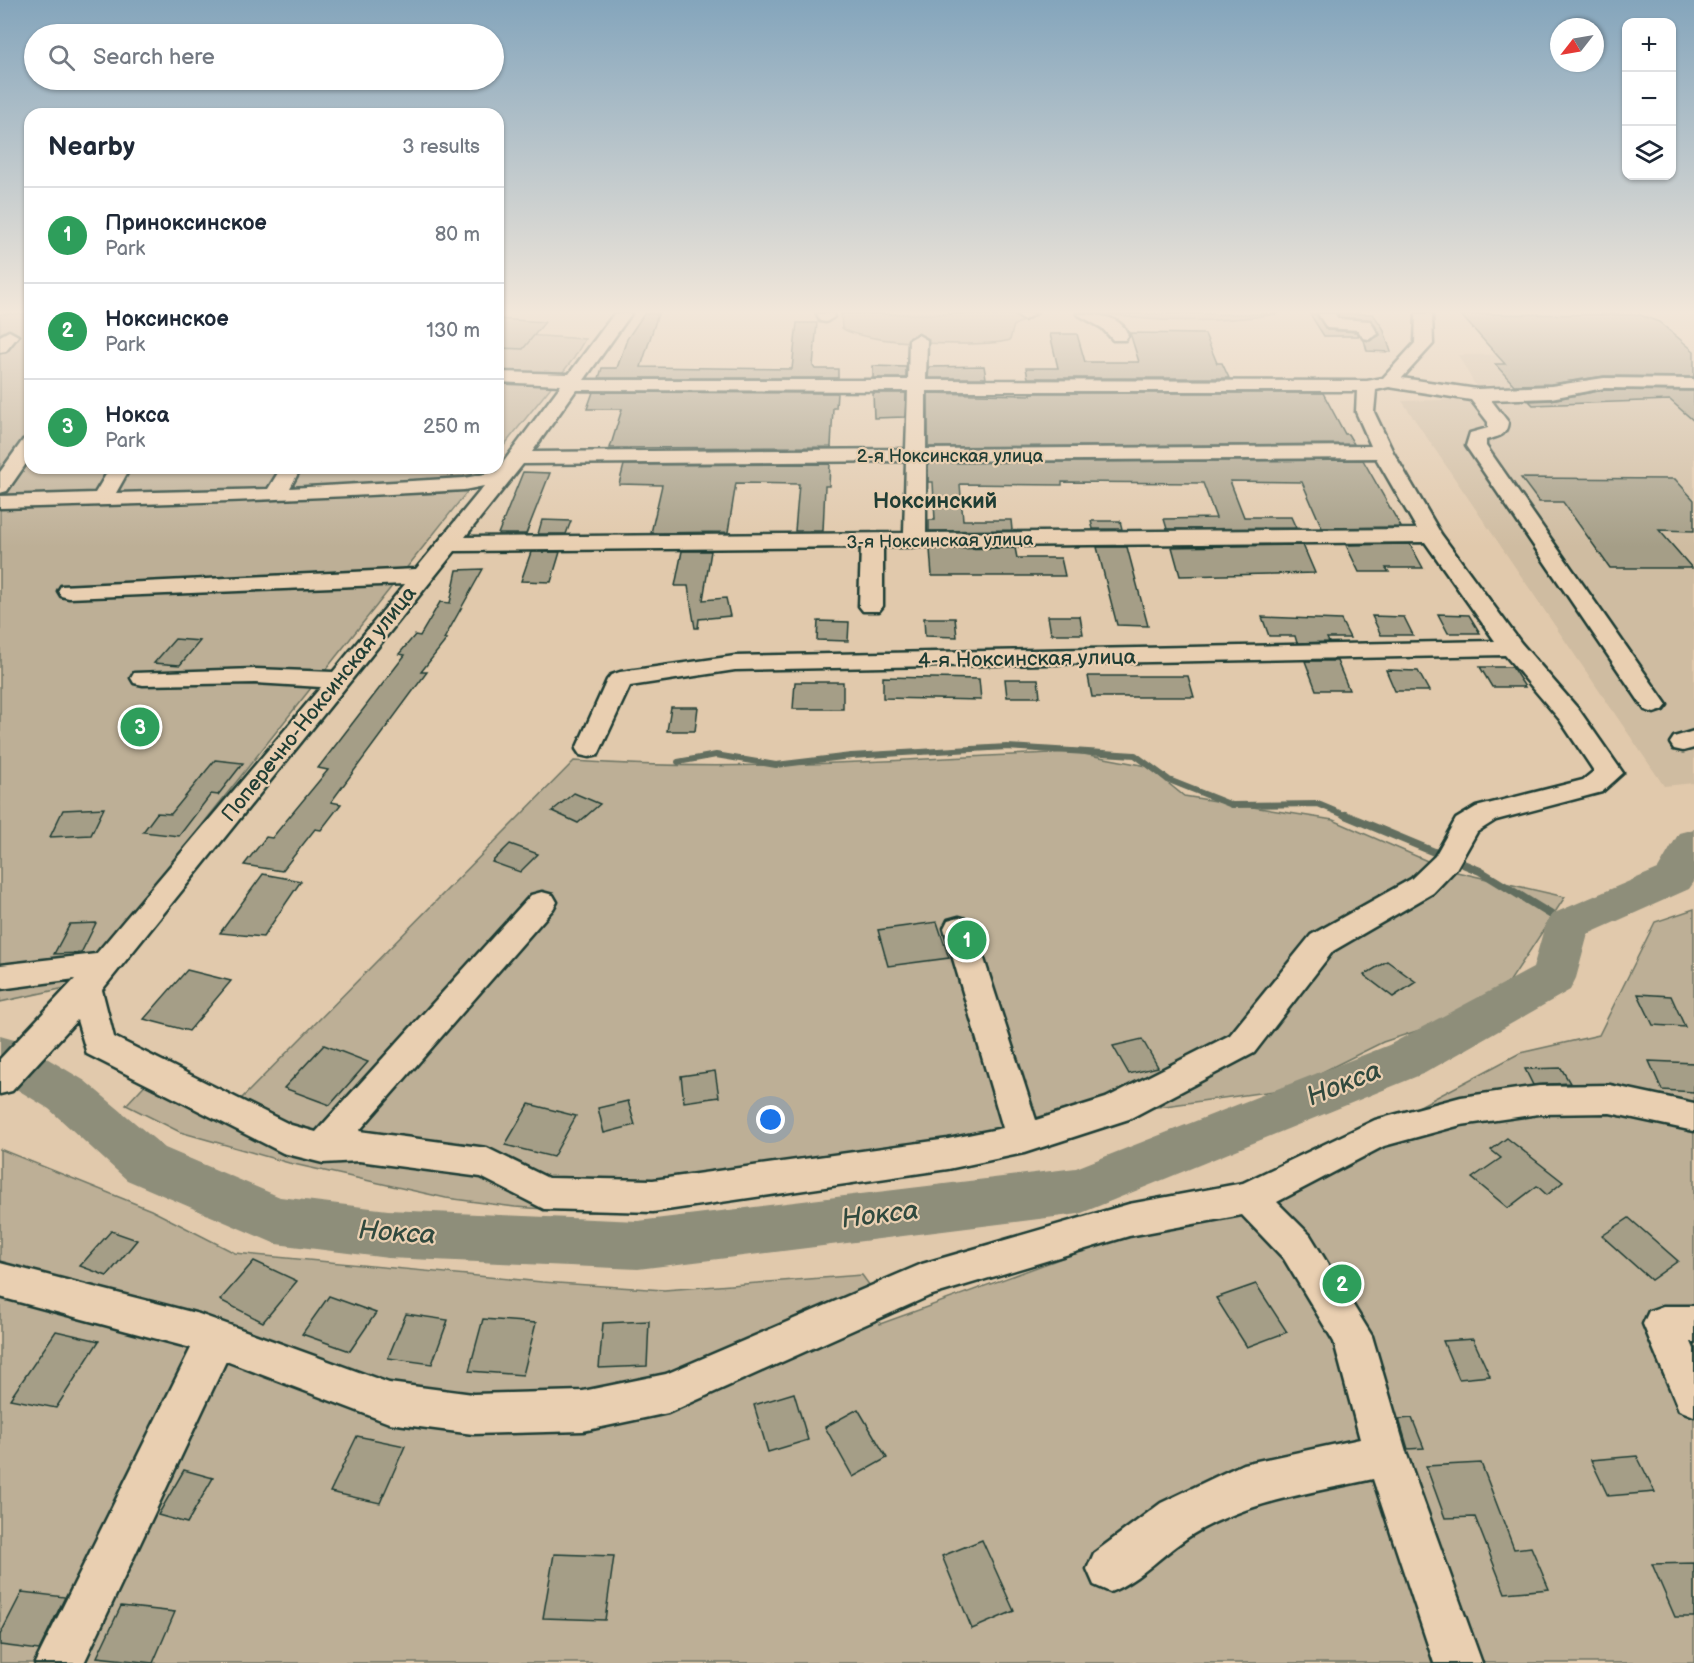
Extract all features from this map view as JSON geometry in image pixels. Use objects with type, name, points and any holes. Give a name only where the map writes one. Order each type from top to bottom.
[{"type":"street","name":"Поперечно-Ноксинская улица","points":[[0,1081],[87,986],[340,680],[511,467],[565,392]]},
{"type":"street","points":[[915,542],[918,392]]},
{"type":"street","points":[[0,977],[87,986],[99,1045],[283,1138],[323,1148],[359,1146],[487,1163],[544,1192],[653,1196],[948,1154],[1024,1138],[1117,1109],[1242,1044],[1322,943],[1422,886],[1449,858],[1466,826],[1486,813],[1592,786],[1609,773],[1569,715],[1512,648],[1431,535],[1383,452],[1365,412],[1366,392]]},
{"type":"street","points":[[1454,392],[1477,395],[1553,392]]},
{"type":"street","points":[[1477,395],[1498,422],[1497,431],[1477,437],[1476,446],[1654,705]]},
{"type":"street","name":"2-я Ноксинская улица","points":[[504,470],[511,467],[915,457],[1383,452]]},
{"type":"street","points":[[0,487],[24,453]]},
{"type":"street","points":[[101,501],[117,474]]},
{"type":"street","points":[[276,495],[288,474]]},
{"type":"street","name":"2-я Ноксинская улица","points":[[0,502],[276,495],[464,484],[492,474]]},
{"type":"street","name":"3-я Ноксинская улица","points":[[450,544],[915,542],[1431,535]]},
{"type":"street","points":[[871,606],[872,542]]},
{"type":"street","points":[[69,591],[423,576]]},
{"type":"street","name":"4-я Ноксинская улица","points":[[589,749],[620,680],[735,663],[1512,648]]},
{"type":"street","points":[[143,678],[255,676],[340,680]]},
{"type":"street","points":[[323,1148],[542,902]]},
{"type":"street","points":[[959,928],[1024,1138]]},
{"type":"street","points":[[0,1280],[216,1339],[388,1403],[473,1414],[583,1411],[668,1393],[922,1281],[1129,1220],[1249,1198],[1375,1134],[1461,1111],[1539,1101],[1610,1099],[1694,1117]]},
{"type":"street","points":[[1249,1198],[1297,1247],[1352,1336],[1386,1455],[1458,1663]]},
{"type":"street","points":[[1694,1324],[1662,1324],[1694,1396]]},
{"type":"street","points":[[59,1663],[216,1339]]},
{"type":"street","points":[[1110,1569],[1178,1519],[1243,1486],[1386,1455]]},
{"type":"shaded area","points":[[0,392],[24,392],[24,474],[481,474],[74,986],[0,1002]]},
{"type":"shaded area","points":[[504,392],[547,392],[504,446]]},
{"type":"shaded area","points":[[1479,392],[1694,392],[1694,783],[1664,786],[1402,401],[1483,399]]},
{"type":"shaded area","points":[[1073,752],[1147,766],[1184,796],[1333,820],[1448,870],[1565,897],[1508,984],[1441,1023],[1383,1042],[1288,1089],[1136,1110],[660,1210],[589,1212],[515,1207],[446,1198],[289,1163],[180,1132],[126,1105],[166,1062],[240,1100],[574,761],[699,766],[761,765]]},
{"type":"shaded area","points":[[1694,909],[1694,1319],[1667,1320],[1694,1379],[1694,1663],[0,1663],[0,1149],[151,1210],[235,1253],[542,1282],[664,1290],[862,1275],[870,1286],[880,1324],[1247,1191],[1371,1132],[1520,1053],[1599,1035],[1655,922]]},
{"type":"building","points":[[593,392],[837,393],[836,408],[833,408],[831,447],[610,448],[622,409],[587,409]]},
{"type":"building","points":[[1595,392],[1694,392],[1694,421],[1670,400],[1533,405],[1529,401],[1551,400]]},
{"type":"building","points":[[873,393],[906,393],[905,417],[874,418]]},
{"type":"building","points":[[928,393],[1031,395],[1031,393],[1323,393],[1345,434],[1348,434],[1354,444],[928,447]]},
{"type":"building","points":[[1363,460],[1401,527],[1322,528],[1302,482],[1230,481],[1244,517],[1291,517],[1296,528],[1167,529],[1164,519],[1216,518],[1203,483],[1062,482],[1062,485],[960,484],[963,520],[1011,520],[1012,530],[929,531],[929,520],[935,520],[933,482],[928,482],[928,463]]},
{"type":"building","points":[[830,464],[829,486],[825,486],[823,531],[795,531],[799,484],[736,483],[728,532],[651,533],[662,485],[619,484],[624,465]]},
{"type":"building","points":[[523,472],[550,473],[526,534],[498,534]]},
{"type":"building","points":[[1521,478],[1675,479],[1694,500],[1694,531],[1659,530],[1692,568],[1610,568],[1563,502],[1539,502]]},
{"type":"building","points":[[542,520],[571,521],[566,534],[538,534]]},
{"type":"building","points":[[1091,521],[1120,521],[1122,529],[1093,529]]},
{"type":"building","points":[[1410,544],[1423,568],[1386,568],[1389,572],[1359,572],[1346,545]]},
{"type":"building","points":[[1303,545],[1315,573],[1180,576],[1172,547]]},
{"type":"building","points":[[1097,547],[1127,547],[1148,626],[1117,625]]},
{"type":"building","points":[[1015,548],[1017,558],[1061,558],[1065,576],[932,576],[930,549]]},
{"type":"building","points":[[682,551],[711,551],[703,600],[726,598],[730,616],[699,619],[698,628],[695,628],[688,586],[675,586]]},
{"type":"building","points":[[531,552],[560,552],[551,582],[521,581]]},
{"type":"building","points":[[483,569],[444,639],[447,639],[421,672],[427,672],[331,802],[341,804],[321,830],[315,829],[282,871],[244,865],[266,837],[272,838],[328,770],[318,768],[405,655],[399,654],[415,635],[420,636],[440,602],[450,603],[457,570]]},
{"type":"building","points":[[1438,614],[1469,615],[1480,633],[1448,633]]},
{"type":"building","points":[[1048,616],[1080,616],[1083,634],[1051,634]]},
{"type":"building","points":[[1372,616],[1404,617],[1413,635],[1381,635]]},
{"type":"building","points":[[1262,617],[1341,620],[1350,638],[1327,638],[1329,642],[1297,643],[1295,636],[1269,636]]},
{"type":"building","points":[[924,618],[955,618],[957,637],[925,636]]},
{"type":"building","points":[[818,621],[849,622],[848,641],[817,640]]},
{"type":"building","points":[[175,639],[200,641],[180,665],[154,663]]},
{"type":"building","points":[[1305,661],[1337,661],[1349,690],[1316,690]]},
{"type":"building","points":[[1480,667],[1512,667],[1525,687],[1492,687]]},
{"type":"building","points":[[1386,670],[1418,671],[1429,691],[1395,691]]},
{"type":"building","points":[[1088,676],[1188,676],[1194,697],[1092,697]]},
{"type":"building","points":[[883,677],[979,679],[981,700],[883,698]]},
{"type":"building","points":[[1005,679],[1038,679],[1040,697],[1007,697]]},
{"type":"building","points":[[795,682],[843,682],[843,709],[793,709]]},
{"type":"building","points":[[671,707],[698,707],[695,731],[667,731]]},
{"type":"building","points":[[215,760],[243,763],[218,795],[211,794],[179,836],[143,832],[157,813],[171,814]]},
{"type":"building","points":[[574,793],[600,804],[578,823],[552,811]]},
{"type":"building","points":[[104,808],[91,835],[50,837],[63,810]]},
{"type":"building","points":[[510,844],[538,854],[520,872],[492,862]]},
{"type":"building","points":[[263,874],[301,881],[263,937],[220,933]]},
{"type":"building","points":[[937,922],[949,958],[888,966],[878,930]]},
{"type":"building","points":[[96,923],[81,953],[54,954],[70,924]]},
{"type":"building","points":[[1387,961],[1416,982],[1393,997],[1364,975]]},
{"type":"building","points":[[187,970],[231,981],[189,1031],[144,1019]]},
{"type":"building","points":[[1638,994],[1671,996],[1685,1027],[1653,1025]]},
{"type":"building","points":[[1142,1039],[1158,1067],[1129,1074],[1113,1046]]},
{"type":"building","points":[[324,1045],[368,1062],[330,1105],[284,1088]]},
{"type":"building","points":[[1649,1061],[1694,1063],[1694,1092],[1662,1090]]},
{"type":"building","points":[[1561,1068],[1570,1083],[1533,1085],[1525,1069]]},
{"type":"building","points":[[715,1071],[719,1097],[684,1102],[681,1076]]},
{"type":"building","points":[[628,1101],[635,1125],[604,1133],[598,1108]]},
{"type":"building","points":[[529,1104],[576,1116],[553,1157],[505,1145]]},
{"type":"building","points":[[1507,1138],[1563,1182],[1547,1195],[1537,1186],[1508,1208],[1472,1178],[1501,1158],[1491,1150]]},
{"type":"building","points":[[1629,1218],[1678,1261],[1651,1280],[1602,1236]]},
{"type":"building","points":[[111,1231],[137,1240],[107,1276],[80,1266]]},
{"type":"building","points":[[254,1261],[297,1281],[263,1322],[220,1300]]},
{"type":"building","points":[[1256,1284],[1287,1332],[1247,1347],[1216,1298]]},
{"type":"building","points":[[329,1296],[376,1313],[350,1351],[302,1334]]},
{"type":"building","points":[[406,1314],[448,1320],[432,1364],[388,1358]]},
{"type":"building","points":[[483,1319],[536,1323],[523,1375],[469,1371]]},
{"type":"building","points":[[649,1321],[647,1366],[599,1368],[603,1323]]},
{"type":"building","points":[[56,1331],[99,1341],[56,1408],[10,1399]]},
{"type":"building","points":[[1473,1339],[1490,1376],[1459,1379],[1443,1341]]},
{"type":"building","points":[[794,1393],[808,1440],[768,1452],[754,1405]]},
{"type":"building","points":[[858,1409],[887,1458],[853,1477],[825,1427]]},
{"type":"building","points":[[1412,1418],[1424,1448],[1408,1449],[1399,1419]]},
{"type":"building","points":[[357,1436],[405,1446],[380,1503],[330,1492]]},
{"type":"building","points":[[1637,1456],[1655,1492],[1608,1496],[1591,1460]]},
{"type":"building","points":[[1481,1463],[1514,1549],[1531,1547],[1549,1589],[1505,1593],[1475,1517],[1445,1518],[1426,1466]]},
{"type":"building","points":[[184,1470],[213,1478],[187,1523],[158,1515]]},
{"type":"building","points":[[982,1540],[1014,1611],[972,1629],[942,1556]]},
{"type":"building","points":[[554,1554],[614,1556],[605,1620],[543,1618]]},
{"type":"building","points":[[1694,1563],[1694,1617],[1675,1617],[1652,1564]]},
{"type":"building","points":[[22,1592],[65,1597],[39,1650],[0,1645],[0,1635]]},
{"type":"building","points":[[121,1606],[175,1612],[153,1663],[97,1657]]},
{"type":"waterway","points":[[678,762],[716,755],[776,765],[851,756],[1007,747],[1135,755],[1169,780],[1232,805],[1318,804],[1349,817]]},
{"type":"waterway","points":[[1345,815],[1480,871],[1568,925]]},
{"type":"waterway","name":"Нокса","points":[[0,1055],[67,1095],[146,1164],[276,1220],[388,1234],[638,1245],[1079,1191],[1407,1059],[1553,978],[1568,925],[1674,879],[1694,843]]},
{"type":"place","name":"Нокса","points":[[140,727]]},
{"type":"place","name":"Приноксинское","points":[[967,940]]},
{"type":"place","name":"Ноксинское","points":[[1342,1284]]},
{"type":"district","name":"Ноксинский","points":[[935,501]]}]
